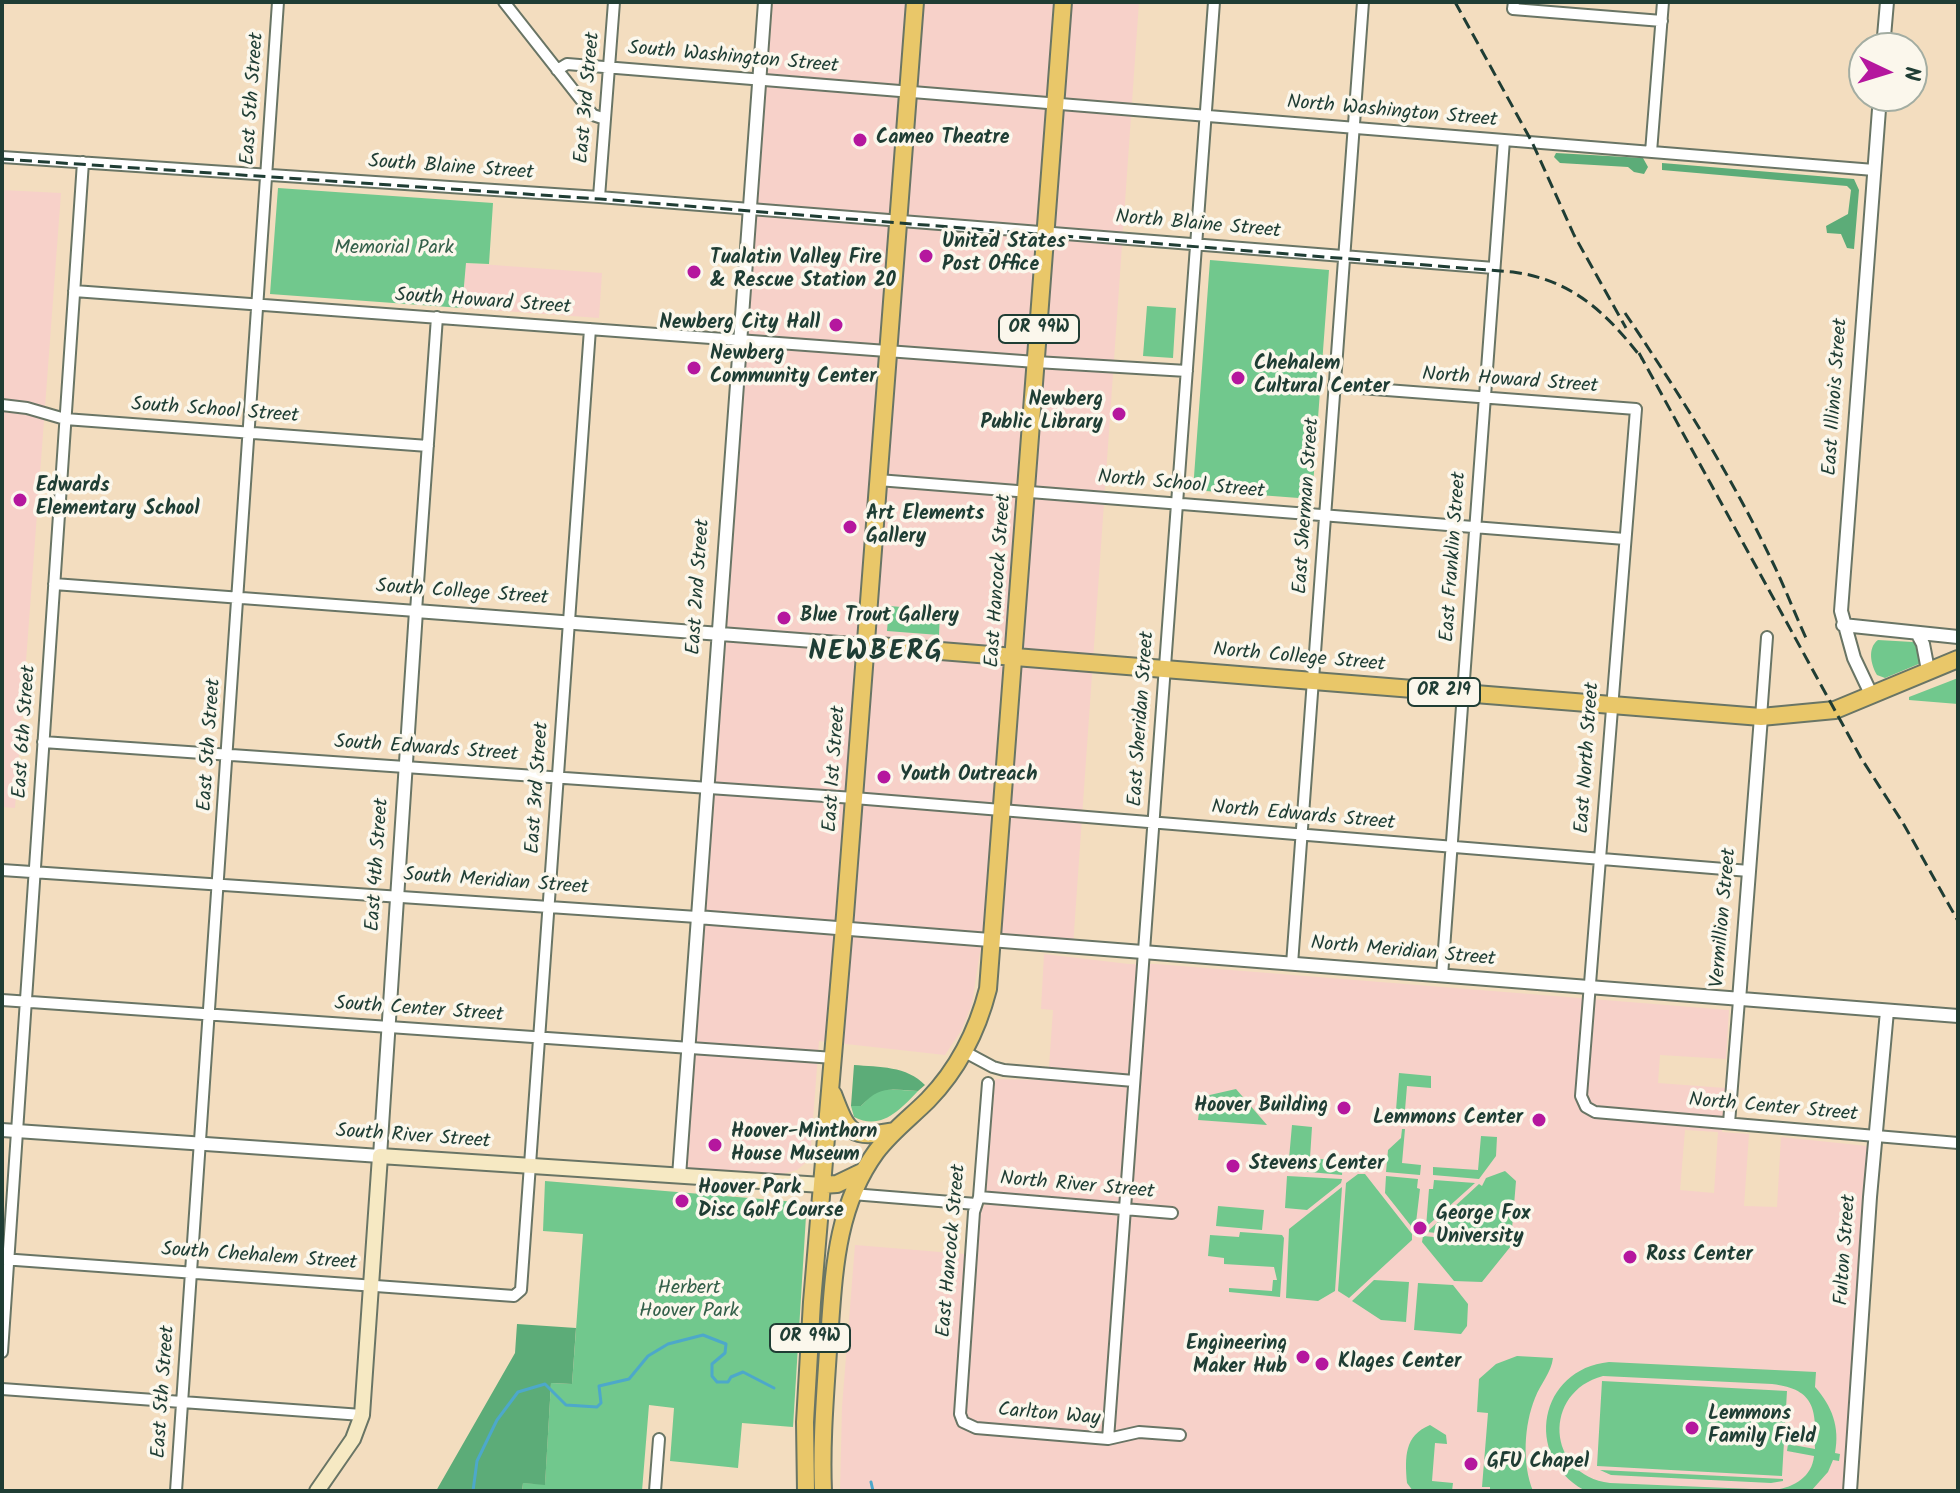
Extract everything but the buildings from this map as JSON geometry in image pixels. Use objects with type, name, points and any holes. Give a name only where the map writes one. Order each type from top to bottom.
[{"type":"main road","name":"East 1st Street","points":[[806,1491],[807,1381],[915,2]]},
{"type":"main road","name":"East Hancock Street","points":[[894,1131],[928,1100],[965,1052],[988,989],[1063,2]]},
{"type":"main road","name":"North College Street","points":[[866,645],[1761,717],[1835,710],[1958,659]]},
{"type":"main road","points":[[831,1090],[843,1121],[854,1133],[868,1136],[894,1131]]},
{"type":"main road","name":"OR 99W","points":[[823,1491],[823,1423],[839,1235],[852,1194],[864,1171],[894,1131]]},
{"type":"main road","name":"South River Street","points":[[380,1156],[822,1185]]},
{"type":"main road","name":"East 4th Street","points":[[362,1415],[380,1156]]},
{"type":"main road","points":[[835,1260],[829,1202],[822,1185],[837,1184],[864,1171]]},
{"type":"main road","points":[[317,1491],[353,1439],[362,1415]]},
{"type":"street","name":"East 5th Street","points":[[176,1491],[278,2]]},
{"type":"street","points":[[504,2],[593,115],[605,119]]},
{"type":"street","name":"East 3rd Street","points":[[599,197],[614,2]]},
{"type":"street","name":"East 2nd Street","points":[[679,1176],[765,2]]},
{"type":"street","name":"East Sheridan Street","points":[[1108,1439],[1214,2]]},
{"type":"street","name":"East Sherman Street","points":[[1292,964],[1363,2]]},
{"type":"street","points":[[1651,152],[1663,2]]},
{"type":"street","points":[[1884,32],[1887,2]]},
{"type":"street","points":[[1514,5],[1662,21]]},
{"type":"street","name":"South Washington Street","points":[[557,70],[567,64],[908,91]]},
{"type":"street","name":"North Washington Street","points":[[908,91],[1874,170]]},
{"type":"street","name":"East Illinois Street","points":[[1872,696],[1843,625],[1841,602],[1879,112]]},
{"type":"street","name":"East Franklin Street","points":[[1442,976],[1504,140]]},
{"type":"street","name":"South Blaine Street","points":[[2,157],[599,197],[898,221]]},
{"type":"street","name":"East 6th Street","points":[[2,1352],[5,1259],[17,1131],[83,162]]},
{"type":"street","name":"North Blaine Street","points":[[898,221],[1494,268]]},
{"type":"street","name":"South Howard Street","points":[[74,291],[888,351]]},
{"type":"street","name":"East 4th Street","points":[[380,1156],[437,317]]},
{"type":"street","name":"East 3rd Street","points":[[514,1296],[521,1290],[590,329]]},
{"type":"street","points":[[888,351],[1187,371]]},
{"type":"street","name":"North Howard Street","points":[[1334,386],[1636,409]]},
{"type":"street","name":"South School Street","points":[[2,405],[27,408],[65,419],[428,446]]},
{"type":"street","name":"East North Street","points":[[1586,1107],[1581,1096],[1636,409]]},
{"type":"street","name":"North School Street","points":[[878,480],[1625,539]]},
{"type":"street","name":"South College Street","points":[[54,584],[866,645]]},
{"type":"street","points":[[1843,625],[1958,637]]},
{"type":"street","points":[[1917,633],[1923,644],[1928,670]]},
{"type":"street","points":[[1761,717],[1767,637]]},
{"type":"street","name":"Vermillion Street","points":[[1729,1123],[1761,717]]},
{"type":"street","name":"South Edwards Street","points":[[43,742],[854,798]]},
{"type":"street","name":"North Edwards Street","points":[[854,798],[1749,871]]},
{"type":"street","name":"South Meridian Street","points":[[2,870],[844,927]]},
{"type":"street","name":"North Meridian Street","points":[[844,927],[1958,1016]]},
{"type":"street","name":"South Center Street","points":[[2,1000],[834,1058]]},
{"type":"street","name":"Fulton Street","points":[[1850,1491],[1887,1011]]},
{"type":"street","points":[[965,1052],[1004,1070],[1134,1081]]},
{"type":"street","name":"East Hancock Street","points":[[963,1422],[960,1410],[988,1083]]},
{"type":"street","name":"North Center Street","points":[[1586,1107],[1595,1112],[1958,1143]]},
{"type":"street","name":"South River Street","points":[[2,1130],[380,1156]]},
{"type":"street","name":"North River Street","points":[[852,1194],[1172,1213]]},
{"type":"street","name":"South Chehalem Street","points":[[5,1259],[371,1283],[514,1296]]},
{"type":"street","points":[[2,1389],[362,1415]]},
{"type":"street","name":"Carlton Way","points":[[963,1422],[976,1428],[1108,1439],[1139,1432],[1180,1435]]},
{"type":"street","points":[[655,1491],[659,1439]]},
{"type":"shaded area","points":[[773,2],[1139,2],[1073,946],[1011,940],[980,952],[972,1004],[961,1031],[945,1055],[819,1041],[810,1159],[797,1170],[756,1181],[679,1176]]},
{"type":"shaded area","name":"Edwards Elementary School","points":[[2,190],[61,193],[15,808],[2,807]]},
{"type":"shaded area","points":[[466,263],[602,273],[599,318],[462,308]]},
{"type":"shaded area","name":"George Fox University","points":[[1044,954],[1129,964],[1729,1010],[1726,1059],[1660,1055],[1658,1083],[1725,1088],[1722,1132],[1749,1134],[1744,1206],[1777,1207],[1781,1137],[1867,1146],[1843,1491],[840,1491],[842,1407],[855,1245],[977,1255],[980,1211],[985,1205],[995,1079],[1048,1080],[1053,1010],[1041,1009]],"holes":[[[1685,1130],[1718,1132],[1714,1193],[1680,1190]]]},
{"type":"green space","points":[[1556,153],[1643,158],[1648,167],[1644,174],[1628,167],[1560,163],[1554,157]]},
{"type":"green space","points":[[1662,163],[1854,179],[1859,190],[1854,249],[1847,248],[1841,234],[1827,233],[1826,226],[1848,214],[1851,190],[1847,186],[1662,170]]},
{"type":"green space","name":"Memorial Park","points":[[278,188],[493,203],[489,264],[466,263],[462,308],[270,294]]},
{"type":"green space","points":[[1210,260],[1329,270],[1312,499],[1193,490]]},
{"type":"green space","points":[[1147,306],[1176,308],[1173,358],[1143,356]]},
{"type":"green space","points":[[889,606],[940,610],[939,635],[887,631]]},
{"type":"green space","points":[[1878,640],[1917,644],[1921,663],[1885,678],[1877,675],[1871,657],[1872,647]]},
{"type":"green space","points":[[1958,678],[1958,704],[1909,700],[1909,697]]},
{"type":"green space","points":[[854,1065],[901,1071],[925,1085],[918,1091],[881,1091],[861,1106],[851,1106]]},
{"type":"green space","points":[[1399,1073],[1431,1076],[1431,1088],[1407,1086],[1404,1122],[1395,1122]]},
{"type":"green space","points":[[884,1089],[918,1091],[897,1111],[881,1120],[864,1121],[854,1117],[851,1106],[861,1106],[873,1093]]},
{"type":"green space","points":[[1236,1089],[1267,1125],[1198,1120],[1201,1097]]},
{"type":"green space","points":[[1292,1125],[1312,1127],[1310,1158],[1343,1161],[1342,1175],[1288,1170]]},
{"type":"green space","points":[[1402,1129],[1405,1129],[1402,1163],[1421,1165],[1420,1175],[1386,1172],[1388,1150],[1401,1138]]},
{"type":"green space","points":[[1481,1136],[1497,1137],[1496,1156],[1479,1179],[1433,1175],[1433,1167],[1478,1170]]},
{"type":"green space","points":[[1505,1171],[1516,1181],[1511,1241],[1427,1232],[1479,1184],[1482,1186],[1486,1178]]},
{"type":"green space","points":[[1358,1174],[1365,1174],[1412,1234],[1412,1240],[1349,1298],[1338,1291],[1346,1183]]},
{"type":"green space","points":[[1287,1176],[1342,1179],[1307,1210],[1285,1208]]},
{"type":"green space","points":[[1386,1176],[1418,1179],[1417,1188],[1420,1189],[1415,1231],[1385,1193]]},
{"type":"green space","points":[[1434,1180],[1475,1183],[1426,1227],[1429,1189],[1433,1189]]},
{"type":"green space","name":"Herbert Hoover Park","points":[[545,1181],[797,1202],[803,1206],[806,1216],[793,1427],[742,1423],[738,1468],[670,1461],[674,1408],[649,1405],[642,1491],[522,1491],[523,1483],[545,1484],[551,1383],[572,1384],[583,1234],[543,1231]]},
{"type":"green space","points":[[1342,1187],[1335,1291],[1318,1301],[1286,1298],[1289,1229]]},
{"type":"green space","points":[[1218,1206],[1264,1210],[1262,1230],[1216,1226]]},
{"type":"green space","points":[[1240,1232],[1282,1235],[1284,1238],[1280,1297],[1229,1292],[1229,1288],[1272,1291],[1273,1280],[1277,1280],[1274,1267],[1224,1264],[1224,1258],[1208,1256],[1210,1235],[1239,1237]]},
{"type":"green space","points":[[1423,1236],[1511,1246],[1482,1282],[1454,1281],[1422,1242]]},
{"type":"green space","points":[[1374,1280],[1409,1282],[1406,1322],[1381,1320],[1352,1301]]},
{"type":"green space","points":[[1418,1283],[1453,1285],[1468,1304],[1467,1326],[1461,1334],[1414,1330]]},
{"type":"green space","points":[[517,1324],[576,1328],[572,1384],[551,1383],[545,1485],[523,1483],[522,1491],[436,1491],[515,1353]]},
{"type":"green space","points":[[1517,1356],[1553,1358],[1531,1409],[1527,1432],[1527,1469],[1533,1491],[1490,1491],[1490,1487],[1482,1487],[1488,1413],[1477,1412],[1479,1379],[1496,1364]]},
{"type":"green space","points":[[1609,1362],[1816,1372],[1815,1387],[1833,1417],[1835,1453],[1840,1454],[1839,1461],[1833,1460],[1828,1472],[1811,1491],[1584,1490],[1565,1475],[1552,1457],[1547,1436],[1547,1416],[1554,1397],[1567,1380],[1585,1368]],"holes":[[[1603,1376],[1772,1384],[1798,1391],[1806,1397],[1814,1413],[1815,1449],[1788,1444],[1787,1451],[1814,1456],[1813,1463],[1801,1480],[1782,1489],[1610,1483],[1589,1477],[1573,1465],[1564,1450],[1560,1432],[1562,1415],[1569,1398],[1583,1385]]]},
{"type":"green space","name":"Lemmons Family Field","points":[[1602,1381],[1787,1391],[1782,1476],[1597,1466]]},
{"type":"green space","points":[[1430,1425],[1446,1435],[1447,1444],[1435,1443],[1432,1481],[1453,1483],[1452,1491],[1413,1491],[1407,1483],[1408,1448],[1415,1435]]},
{"type":"green space","points":[[1600,1470],[1783,1481],[1771,1483],[1611,1475]]},
{"type":"waterway","points":[[473,1491],[477,1461],[497,1420],[518,1392],[545,1384],[566,1405],[597,1407],[601,1403],[599,1386],[629,1379],[648,1356],[668,1344],[703,1335],[726,1344],[725,1353],[712,1364],[712,1376],[717,1382],[728,1382],[731,1377],[743,1372],[774,1388]]},
{"type":"waterway","points":[[871,1482],[873,1491]]},
{"type":"railway","points":[[1455,2],[1532,142],[1574,235],[1626,328]]},
{"type":"railway","points":[[2,159],[600,199],[1513,272],[1534,276],[1571,291],[1602,314],[1643,360]]},
{"type":"railway","points":[[1625,313],[1721,464],[1776,569],[1806,638]]},
{"type":"railway","points":[[1639,353],[1861,758],[1903,823],[1958,921]]},
{"type":"place","name":"Cameo Theatre","points":[[860,140]]},
{"type":"place","name":"United States Post Office","points":[[926,256]]},
{"type":"place","name":"Tualatin Valley Fire & Rescue Station 20","points":[[694,272]]},
{"type":"place","name":"Newberg City Hall","points":[[836,325]]},
{"type":"place","name":"Newberg Community Center","points":[[694,368]]},
{"type":"place","name":"Chehalem Cultural Center","points":[[1238,378]]},
{"type":"place","name":"Newberg Public Library","points":[[1119,414]]},
{"type":"place","name":"Edwards Elementary School","points":[[20,500]]},
{"type":"place","name":"Art Elements Gallery","points":[[850,527]]},
{"type":"place","name":"Blue Trout Gallery","points":[[784,618]]},
{"type":"place","name":"Youth Outreach","points":[[884,777]]},
{"type":"place","name":"Hoover Building","points":[[1344,1108]]},
{"type":"place","name":"Lemmons Center","points":[[1539,1120]]},
{"type":"place","name":"Hoover-Minthorn House Museum","points":[[715,1145]]},
{"type":"place","name":"Stevens Center","points":[[1233,1166]]},
{"type":"place","name":"Hoover Park Disc Golf Course","points":[[682,1201]]},
{"type":"place","name":"George Fox University","points":[[1420,1228]]},
{"type":"place","name":"Ross Center","points":[[1630,1257]]},
{"type":"place","name":"Engineering Maker Hub","points":[[1303,1357]]},
{"type":"place","name":"Klages Center","points":[[1322,1364]]},
{"type":"place","name":"Lemmons Family Field","points":[[1692,1428]]},
{"type":"place","name":"GFU Chapel","points":[[1471,1464]]},
{"type":"district","name":"NEWBERG","points":[[876,654]]}]
